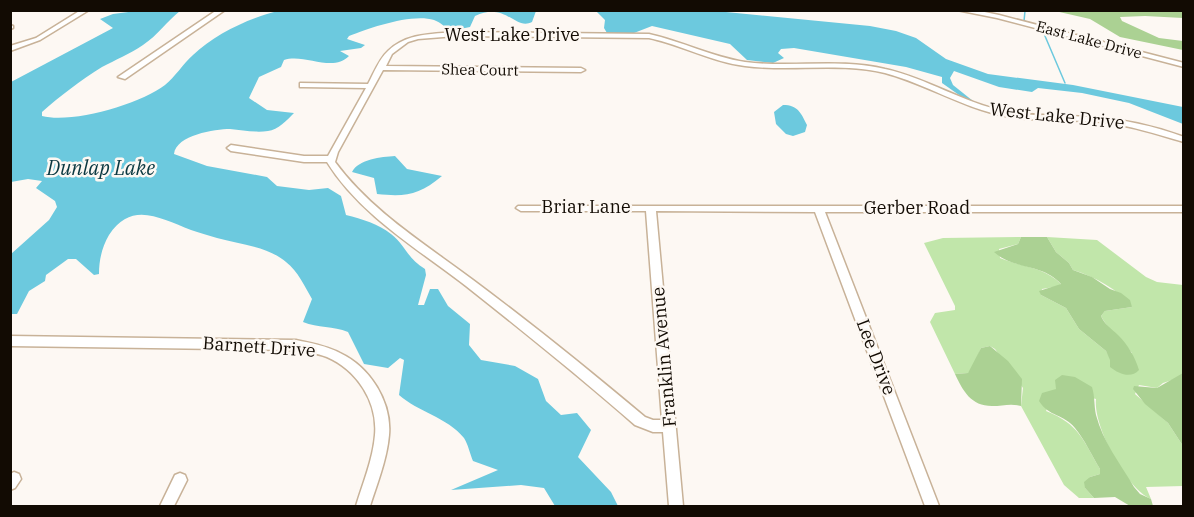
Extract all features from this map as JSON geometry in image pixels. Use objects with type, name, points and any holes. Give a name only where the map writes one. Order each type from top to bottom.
[{"type":"street","points":[[10,49],[38,39],[86,10]]},
{"type":"street","points":[[122,77],[222,10]]},
{"type":"street","name":"East Lake Drive","points":[[960,10],[1017,21],[1184,65]]},
{"type":"street","name":"West Lake Drive","points":[[331,159],[380,68],[395,47],[414,38],[467,34],[650,36],[671,40],[711,56],[742,64],[830,65],[880,70],[993,111],[1026,117],[1119,122],[1156,130],[1184,140]]},
{"type":"street","name":"Shea Court","points":[[380,68],[581,70]]},
{"type":"street","points":[[303,85],[370,86]]},
{"type":"street","points":[[231,148],[304,159],[331,159],[334,168],[357,196],[500,306],[640,421],[653,426],[669,426]]},
{"type":"street","name":"Briar Lane","points":[[521,208],[651,208]]},
{"type":"street","name":"Franklin Avenue","points":[[651,208],[676,507]]},
{"type":"street","name":"Gerber Road","points":[[651,208],[1184,209]]},
{"type":"street","name":"Lee Drive","points":[[819,208],[932,507]]},
{"type":"street","name":"Barnett Drive","points":[[10,342],[296,345],[339,357],[366,382],[376,398],[383,423],[381,444],[363,507]]},
{"type":"street","points":[[167,507],[180,480]]},
{"type":"green space","points":[[1055,11],[1183,11],[1183,18],[1120,17],[1122,21],[1159,38],[1183,41],[1183,50],[1120,37],[1090,19]]},
{"type":"green space","points":[[1021,237],[1018,244],[999,249],[1000,258],[1040,271],[1061,284],[1042,289],[1041,295],[1066,308],[1079,329],[1106,351],[1111,360],[1132,353],[1101,316],[1105,311],[1132,307],[1105,284],[1073,270],[1069,263],[1056,252],[1047,237],[1097,240],[1146,277],[1157,282],[1183,285],[1183,373],[1178,378],[1163,383],[1157,388],[1139,385],[1135,394],[1168,423],[1183,446],[1183,486],[1146,487],[1151,499],[1141,493],[1122,470],[1105,440],[1096,411],[1096,399],[1056,389],[1046,411],[1073,427],[1100,469],[1100,474],[1090,477],[1085,488],[1094,498],[1079,498],[1064,485],[1021,406],[1023,388],[995,349],[990,346],[981,348],[971,371],[955,374],[930,322],[935,313],[955,310],[955,306],[924,243],[943,238]]},
{"type":"green space","points":[[1021,237],[1047,237],[1056,252],[1069,263],[1073,270],[1092,277],[1130,300],[1132,307],[1105,311],[1101,316],[1128,347],[1139,370],[1136,373],[1125,374],[1110,367],[1106,351],[1079,329],[1066,308],[1041,295],[1039,291],[1061,284],[1054,277],[1037,269],[1010,262],[994,252],[1018,244]]},
{"type":"green space","points":[[990,346],[1008,361],[1022,379],[1021,406],[992,406],[978,403],[965,392],[958,380],[955,374],[968,373],[981,348]]},
{"type":"green space","points":[[1183,373],[1183,446],[1168,423],[1145,404],[1133,389],[1134,386],[1157,388]]},
{"type":"green space","points":[[1062,375],[1075,377],[1092,387],[1096,415],[1107,443],[1134,487],[1140,494],[1151,499],[1153,506],[1130,506],[1115,497],[1094,498],[1085,488],[1084,482],[1100,474],[1100,469],[1071,423],[1047,410],[1039,401],[1042,393],[1056,389],[1055,380]]},
{"type":"water","name":"Dunlap Lake","points":[[136,11],[180,11],[148,41],[102,67],[63,94],[42,112],[42,116],[55,118],[88,115],[139,99],[165,85],[193,55],[211,40],[244,22],[278,11],[536,11],[532,22],[526,24],[502,14],[486,12],[475,16],[470,27],[450,31],[434,20],[414,18],[403,20],[349,36],[347,39],[365,45],[361,48],[340,51],[349,56],[342,61],[327,63],[300,59],[284,60],[281,67],[259,77],[249,98],[267,110],[294,113],[285,122],[268,131],[223,129],[197,134],[181,142],[174,154],[207,166],[267,177],[277,186],[309,190],[328,188],[341,196],[346,215],[386,230],[425,269],[426,275],[418,305],[424,305],[430,289],[438,289],[448,306],[470,324],[469,345],[481,360],[515,366],[538,379],[546,401],[561,415],[577,413],[591,430],[578,457],[611,492],[618,506],[555,506],[544,488],[521,485],[451,490],[498,470],[473,461],[464,438],[457,431],[399,395],[404,360],[400,358],[388,368],[364,364],[348,332],[303,322],[312,299],[307,289],[290,266],[279,257],[262,249],[217,238],[147,215],[137,215],[118,224],[109,235],[101,254],[99,274],[94,275],[76,259],[68,259],[46,275],[45,281],[29,291],[17,314],[11,314],[11,254],[49,220],[57,207],[55,201],[36,188],[42,181],[28,179],[11,182],[11,82],[113,28],[100,19],[113,14]]},
{"type":"water","points":[[596,11],[716,11],[870,26],[896,31],[916,38],[946,59],[988,74],[1073,85],[1183,107],[1183,124],[1129,103],[1082,93],[1038,88],[1032,92],[999,87],[954,71],[950,78],[953,85],[973,101],[969,102],[942,83],[942,77],[906,67],[794,48],[781,49],[778,53],[784,58],[773,63],[747,60],[730,44],[652,26],[634,33],[607,33],[604,28],[605,20]]},
{"type":"water","points":[[783,105],[792,106],[798,110],[807,125],[805,132],[793,136],[786,134],[776,124],[774,112]]},
{"type":"water","points":[[395,156],[407,169],[442,176],[419,191],[404,195],[387,195],[377,194],[374,178],[352,172],[365,161]]},
{"type":"waterway","points":[[1025,11],[1024,21],[1037,25]]},
{"type":"waterway","points":[[1042,29],[1065,83]]}]
